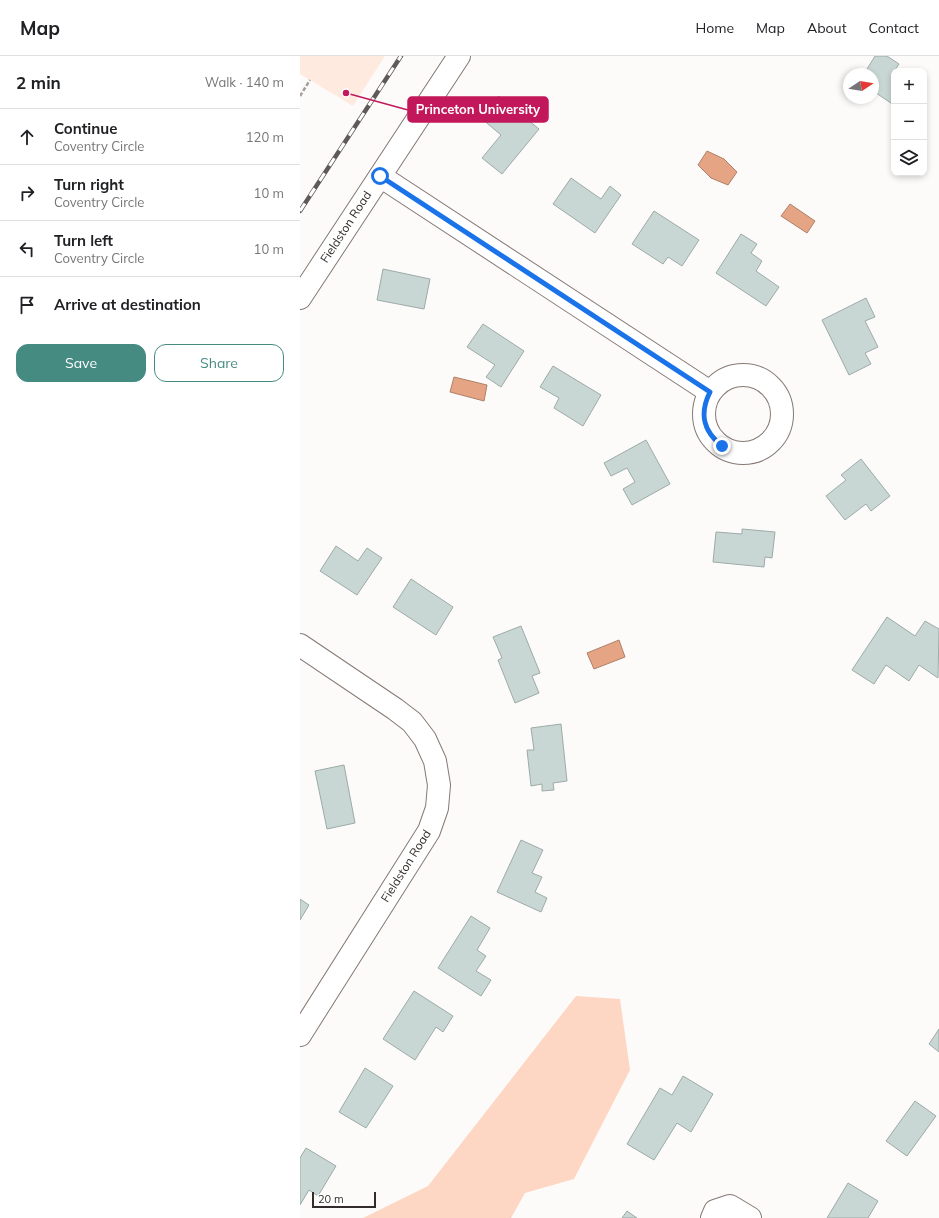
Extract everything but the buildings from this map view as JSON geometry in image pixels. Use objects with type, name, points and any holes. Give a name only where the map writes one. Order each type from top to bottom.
[{"type":"street","name":"Fieldston Road","points":[[300,298],[459,56]]},
{"type":"street","points":[[380,176],[710,392]]},
{"type":"street","name":"Fieldston Road","points":[[300,645],[412,722],[424,739],[435,762],[439,785],[437,808],[429,831],[300,1035]]},
{"type":"street","points":[[712,1218],[715,1211],[730,1206],[750,1218]]},
{"type":"path","points":[[300,96],[310,80]]},
{"type":"shaded area","points":[[300,56],[385,56],[353,106],[300,74]]},
{"type":"shaded area","points":[[707,151],[724,159],[737,172],[728,185],[711,178],[698,165]]},
{"type":"shaded area","points":[[790,204],[815,221],[807,233],[781,216]]},
{"type":"shaded area","points":[[454,377],[487,385],[484,401],[450,392]]},
{"type":"shaded area","points":[[619,640],[625,657],[594,669],[587,653]]},
{"type":"shaded area","points":[[576,996],[620,999],[630,1070],[574,1179],[525,1193],[511,1218],[363,1218],[428,1186]]},
{"type":"railway","points":[[300,211],[401,56]]},
{"type":"place","name":"Princeton University","points":[[346,93]]},
{"type":"route","points":[[380,176],[710,392],[705,401],[704,422],[714,440],[722,446]]}]
